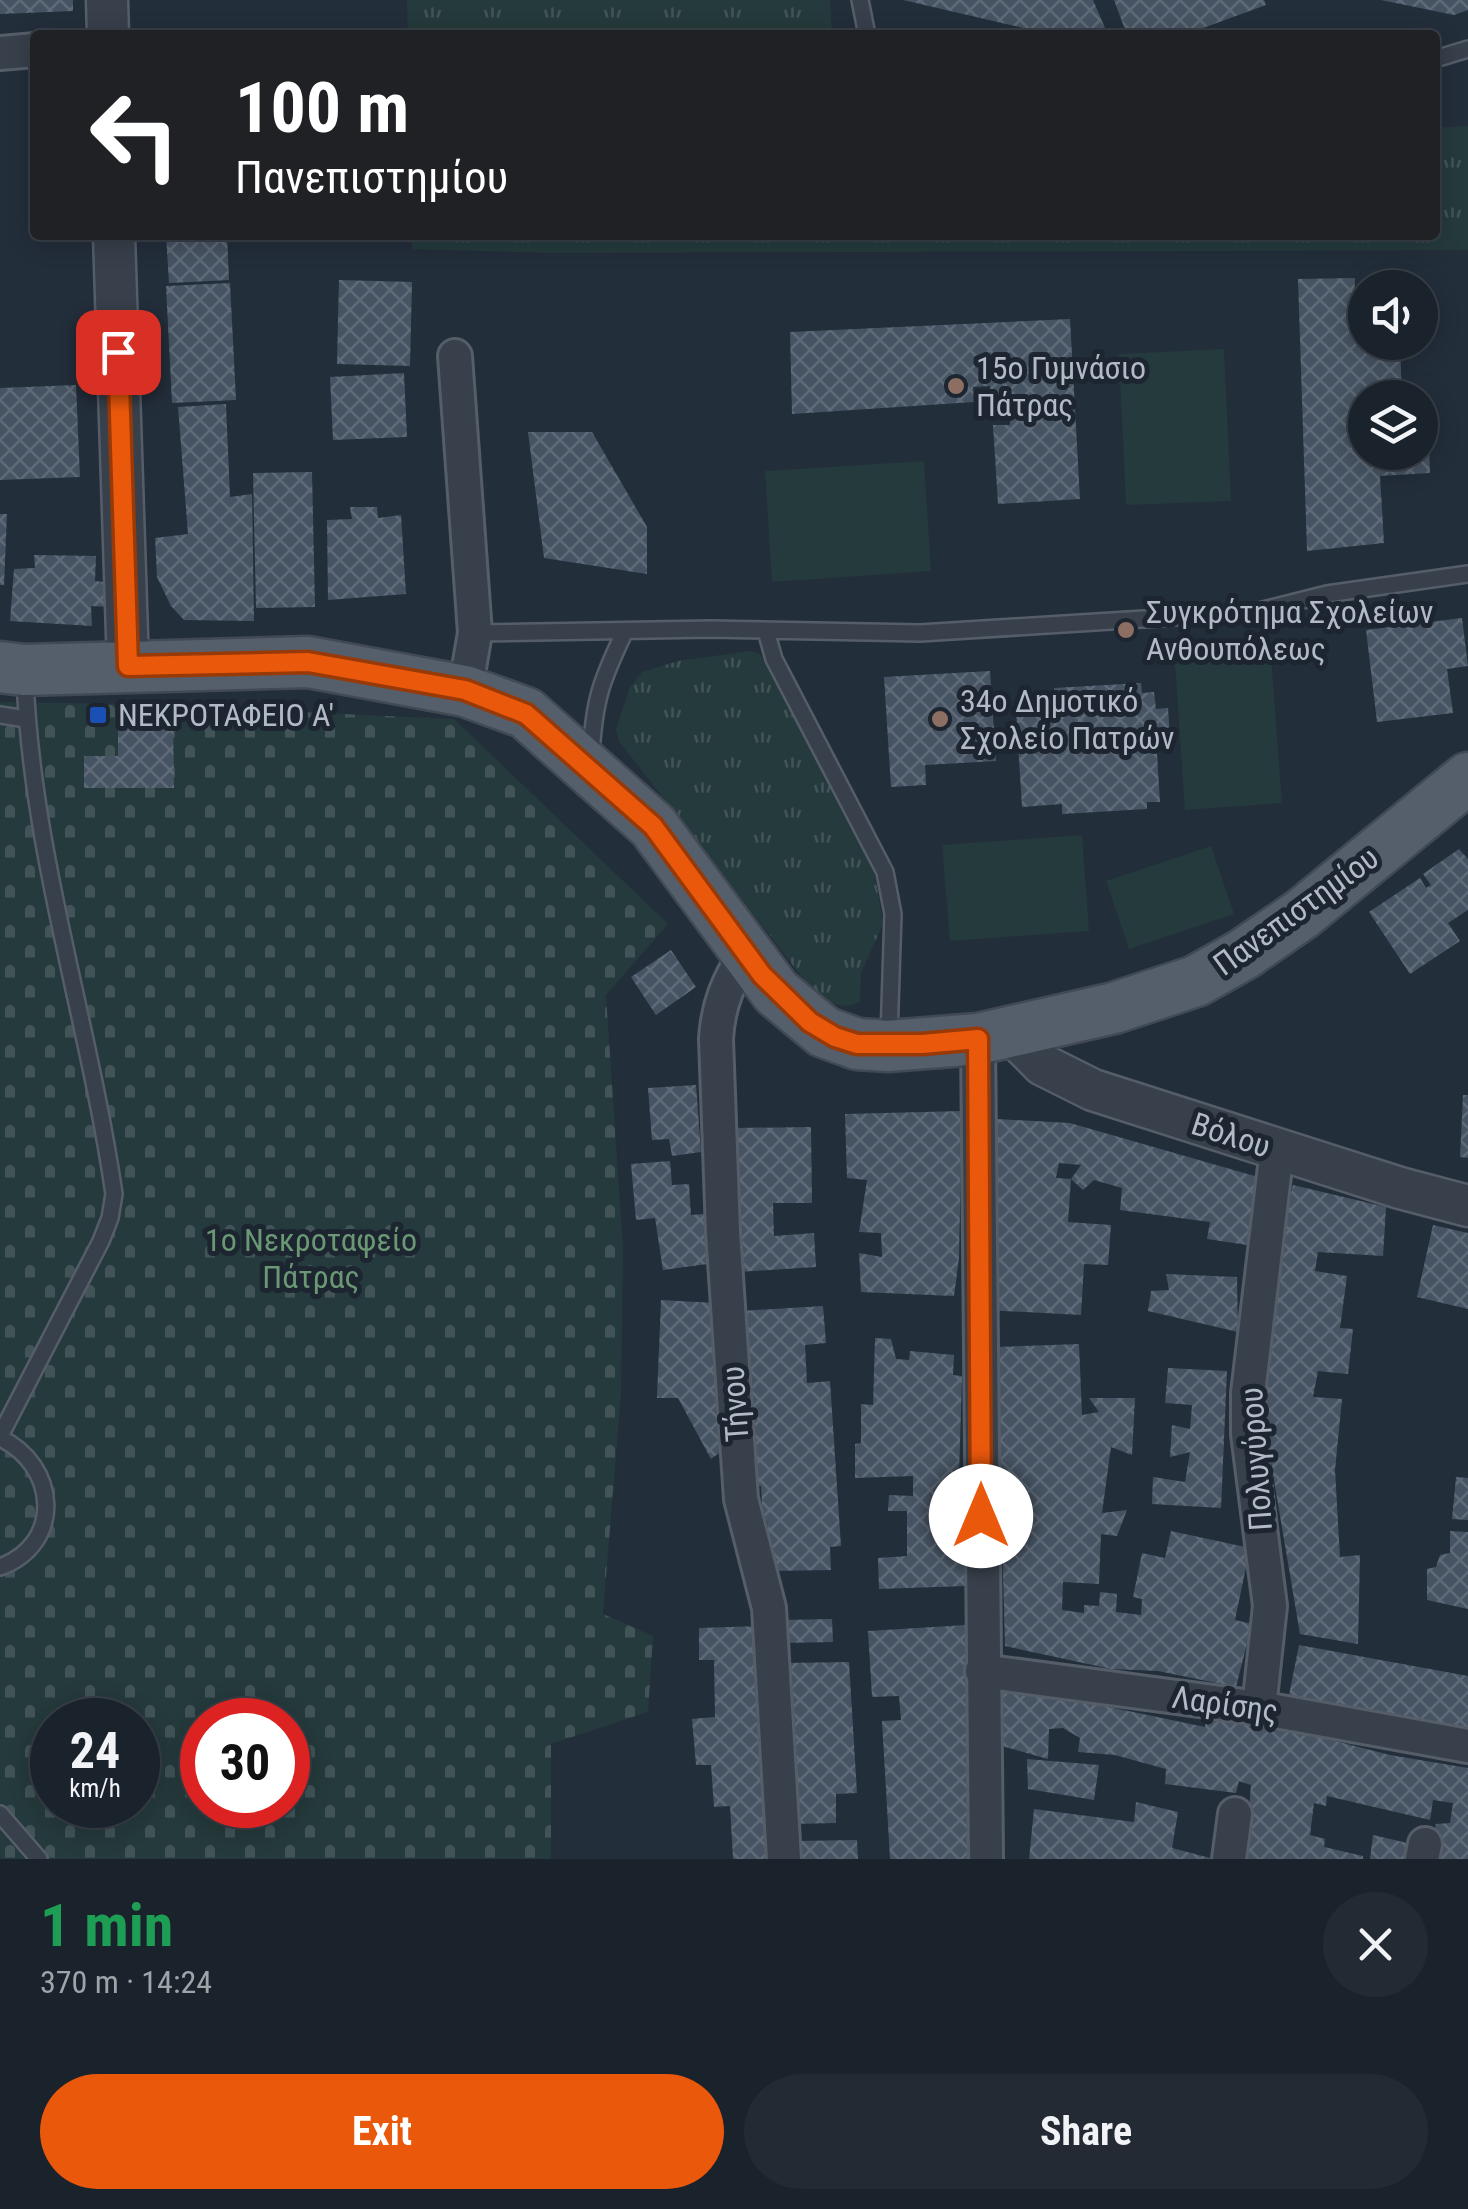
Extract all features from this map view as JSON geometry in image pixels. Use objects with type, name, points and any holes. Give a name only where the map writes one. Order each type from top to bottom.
[{"type":"main road","name":"Πανεπιστημίου","points":[[12,668],[308,662],[465,690],[526,714],[653,826],[776,992],[810,1022],[845,1041],[888,1046],[995,1036],[1156,996],[1212,973],[1302,914],[1468,778]]},
{"type":"street","points":[[106,0],[108,30]]},
{"type":"street","points":[[0,52],[30,50]]},
{"type":"street","points":[[114,240],[128,666]]},
{"type":"street","points":[[455,356],[475,633],[465,690]]},
{"type":"street","name":"Τήνου","points":[[746,953],[723,995],[716,1039],[723,1232],[741,1499],[769,1608],[784,1859]]},
{"type":"street","points":[[986,1859],[982,1671],[995,1036]]},
{"type":"street","name":"Βόλου","points":[[995,1036],[1062,1076],[1135,1105],[1468,1206]]},
{"type":"street","name":"Πολυγύρου","points":[[1259,1708],[1270,1606],[1248,1434],[1248,1393],[1277,1150]]},
{"type":"street","name":"Λαρίσης","points":[[982,1671],[1259,1708],[1468,1746]]},
{"type":"street","points":[[1228,1859],[1235,1814]]},
{"type":"lane","points":[[860,0],[866,30]]},
{"type":"lane","points":[[1440,58],[1468,50]]},
{"type":"lane","points":[[475,633],[920,633],[1256,612],[1326,594],[1468,574]]},
{"type":"lane","points":[[590,770],[597,695],[625,631]]},
{"type":"lane","points":[[766,631],[774,660],[885,872],[893,914],[888,1046]]},
{"type":"lane","points":[[0,1568],[30,1548],[46,1512],[39,1472],[23,1451],[0,1437],[100,1241],[110,1218],[114,1194],[51,878],[26,719],[12,668]]},
{"type":"lane","points":[[0,715],[26,719]]},
{"type":"lane","points":[[0,1814],[39,1859]]},
{"type":"green space","points":[[407,0],[830,0],[832,30],[408,30]]},
{"type":"green space","points":[[1468,126],[1468,250],[552,253],[412,249],[412,240],[1440,240],[1440,128]]},
{"type":"green space","points":[[1224,349],[1231,501],[1126,505],[1119,354]]},
{"type":"green space","points":[[924,461],[931,571],[772,582],[765,471]]},
{"type":"green space","points":[[750,651],[760,654],[783,687],[874,868],[883,924],[861,973],[860,1002],[853,1005],[835,1004],[812,990],[619,741],[616,729],[630,687],[642,672],[678,661]]},
{"type":"green space","points":[[1271,657],[1282,803],[1185,810],[1175,664]]},
{"type":"green space","name":"1o Νεκροταφείο Πάτρας","points":[[0,702],[454,719],[668,924],[606,995],[623,1249],[621,1393],[603,1614],[653,1636],[648,1712],[551,1744],[551,1859],[0,1859]]},
{"type":"green space","points":[[1082,835],[1089,931],[950,941],[942,845]]},
{"type":"green space","points":[[1211,846],[1234,914],[1129,949],[1106,881]]},
{"type":"building","points":[[0,0],[73,0],[73,11],[0,14]]},
{"type":"building","points":[[903,0],[1093,0],[1106,30],[1032,30]]},
{"type":"building","points":[[1114,0],[1264,0],[1266,5],[1198,30],[1125,30]]},
{"type":"building","points":[[1381,0],[1468,0],[1468,10],[1454,15]]},
{"type":"building","points":[[166,240],[227,240],[229,280],[169,283]]},
{"type":"building","points":[[1348,278],[1348,360],[1401,360],[1401,380],[1348,380],[1348,470],[1430,470],[1380,476],[1384,543],[1307,551],[1298,279]]},
{"type":"building","points":[[339,280],[412,282],[410,366],[337,364]]},
{"type":"building","points":[[230,283],[236,400],[172,403],[166,286]]},
{"type":"building","points":[[1070,319],[1080,499],[998,504],[993,425],[1010,425],[1010,404],[992,405],[990,386],[973,387],[974,402],[792,414],[790,332]]},
{"type":"building","points":[[404,373],[407,437],[333,440],[330,377]]},
{"type":"building","points":[[76,385],[80,477],[0,480],[0,388]]},
{"type":"building","points":[[226,404],[230,497],[252,494],[254,621],[184,620],[171,606],[157,577],[155,538],[188,534],[178,407]]},
{"type":"building","points":[[528,432],[592,432],[647,527],[647,574],[544,558]]},
{"type":"building","points":[[312,472],[315,607],[256,608],[253,473]]},
{"type":"building","points":[[350,507],[377,507],[378,518],[401,515],[406,594],[328,600],[327,520],[352,519]]},
{"type":"building","points":[[0,514],[7,514],[4,585],[0,585]]},
{"type":"building","points":[[34,555],[96,556],[95,581],[112,583],[109,607],[91,606],[92,626],[10,621],[14,569],[35,568]]},
{"type":"building","points":[[1462,618],[1468,666],[1447,669],[1453,713],[1377,722],[1366,630]]},
{"type":"building","name":"34ο Δημοτικό Σχολείο Πατρών","points":[[990,671],[996,761],[925,765],[926,785],[891,787],[884,677]]},
{"type":"building","points":[[1141,683],[1142,693],[1154,692],[1156,709],[1168,708],[1170,736],[1156,738],[1160,802],[1147,802],[1147,809],[1062,814],[1062,804],[1022,807],[1016,711],[1055,709],[1054,688]]},
{"type":"building","points":[[118,714],[173,714],[174,788],[84,788],[84,756],[118,756]]},
{"type":"building","points":[[1459,849],[1468,859],[1468,910],[1448,923],[1460,941],[1410,974],[1369,912],[1420,878],[1426,888],[1431,885],[1423,874]]},
{"type":"building","points":[[671,950],[696,987],[656,1015],[631,977]]},
{"type":"building","points":[[696,1085],[701,1152],[672,1156],[669,1139],[652,1140],[648,1088]]},
{"type":"building","points":[[1463,1095],[1468,1095],[1468,1158],[1460,1157]]},
{"type":"building","points":[[962,1111],[959,1258],[954,1296],[861,1292],[859,1253],[882,1257],[881,1233],[859,1232],[867,1180],[847,1178],[845,1114]]},
{"type":"building","points":[[996,1119],[1070,1123],[1258,1177],[1247,1245],[1207,1239],[1210,1222],[1120,1210],[1122,1188],[1094,1180],[1083,1190],[1071,1179],[1068,1222],[1111,1225],[1108,1265],[1084,1264],[1081,1315],[987,1310]],"holes":[[[1059,1163],[1081,1165],[1071,1179],[1056,1178]]]},
{"type":"building","points":[[811,1127],[812,1203],[773,1203],[774,1236],[814,1233],[816,1267],[737,1272],[734,1128]]},
{"type":"building","points":[[670,1161],[672,1185],[689,1184],[691,1215],[714,1213],[715,1263],[663,1270],[655,1218],[636,1220],[631,1164]]},
{"type":"building","points":[[1293,1185],[1386,1207],[1383,1256],[1318,1252],[1315,1271],[1347,1276],[1340,1328],[1353,1329],[1348,1374],[1318,1371],[1313,1397],[1342,1399],[1335,1470],[1340,1557],[1360,1555],[1358,1644],[1300,1634],[1265,1427],[1263,1391],[1285,1218]]},
{"type":"building","points":[[1433,1225],[1468,1233],[1468,1309],[1417,1297]]},
{"type":"building","points":[[1166,1274],[1237,1277],[1238,1332],[1148,1311],[1151,1291],[1169,1290]]},
{"type":"building","points":[[661,1300],[716,1303],[722,1451],[711,1459],[678,1398],[657,1398]]},
{"type":"building","points":[[823,1306],[826,1343],[805,1345],[807,1383],[830,1381],[841,1546],[830,1547],[831,1570],[772,1571],[761,1486],[753,1486],[741,1311]]},
{"type":"building","points":[[875,1338],[891,1339],[896,1359],[909,1360],[910,1351],[954,1355],[953,1375],[962,1376],[958,1511],[965,1511],[966,1586],[879,1589],[878,1558],[907,1556],[907,1511],[888,1511],[889,1495],[913,1496],[913,1476],[855,1478],[855,1444],[861,1443],[861,1404],[873,1405]]},
{"type":"building","points":[[1079,1344],[1082,1415],[1099,1412],[1089,1398],[1135,1398],[1132,1455],[1111,1447],[1102,1513],[1127,1510],[1117,1536],[1101,1534],[1099,1584],[1063,1582],[1062,1610],[1084,1613],[1084,1605],[1099,1606],[1100,1592],[1117,1594],[1116,1612],[1141,1615],[1142,1599],[1133,1597],[1142,1553],[1165,1558],[1171,1531],[1250,1548],[1235,1620],[1252,1624],[1236,1687],[1158,1671],[1111,1669],[1005,1646],[997,1347]]},
{"type":"building","points":[[1168,1368],[1227,1371],[1221,1508],[1152,1504],[1153,1477],[1185,1482],[1190,1452],[1170,1457],[1172,1425],[1190,1429],[1192,1405],[1165,1403]]},
{"type":"building","points":[[1456,1477],[1468,1478],[1468,1520],[1452,1519]]},
{"type":"building","points":[[1450,1531],[1468,1532],[1468,1609],[1427,1600],[1427,1569],[1436,1567],[1440,1555],[1450,1553]]},
{"type":"building","points":[[832,1619],[833,1642],[783,1643],[782,1620]]},
{"type":"building","points":[[966,1625],[972,1690],[973,1859],[890,1859],[882,1721],[901,1720],[899,1696],[872,1697],[868,1631]]},
{"type":"building","points":[[760,1626],[775,1859],[733,1859],[730,1806],[714,1807],[711,1765],[696,1765],[692,1719],[715,1717],[714,1660],[699,1660],[699,1628]]},
{"type":"building","points":[[1299,1645],[1468,1676],[1468,1728],[1289,1695]]},
{"type":"building","points":[[849,1662],[857,1793],[836,1794],[836,1823],[792,1824],[784,1663]]},
{"type":"building","points":[[997,1677],[1066,1698],[1205,1727],[1206,1711],[1390,1755],[1468,1768],[1468,1859],[1429,1859],[1436,1824],[1450,1823],[1453,1803],[1433,1800],[1430,1820],[1327,1796],[1326,1806],[1314,1803],[1310,1835],[1325,1839],[1324,1847],[1363,1859],[1245,1859],[1251,1785],[1239,1781],[1236,1793],[1165,1784],[1166,1769],[1115,1755],[1078,1752],[1080,1738],[1063,1728],[1049,1729],[1048,1759],[995,1744]]},
{"type":"building","points":[[1027,1759],[1099,1765],[1094,1800],[1028,1789]]},
{"type":"building","points":[[1136,1802],[1178,1812],[1172,1848],[1214,1859],[1029,1859],[1034,1809],[1134,1822]]},
{"type":"building","points":[[1373,1835],[1416,1845],[1413,1859],[1370,1859]]},
{"type":"building","points":[[857,1840],[858,1859],[796,1859],[795,1841]]},
{"type":"place","name":"15ο Γυμνάσιο Πάτρας","points":[[956,386]]},
{"type":"place","name":"Συγκρότημα Σχολείων Ανθουπόλεως","points":[[1126,630]]},
{"type":"place","name":"ΝΕΚΡΟΤΑΦΕΙΟ Α'","points":[[98,715]]},
{"type":"place","name":"34ο Δημοτικό Σχολείο Πατρών","points":[[940,719]]},
{"type":"route","points":[[118,352],[128,666],[308,662],[465,690],[526,714],[653,826],[762,975],[810,1022],[824,1032],[857,1044],[888,1046],[978,1039],[981,1516]]}]
